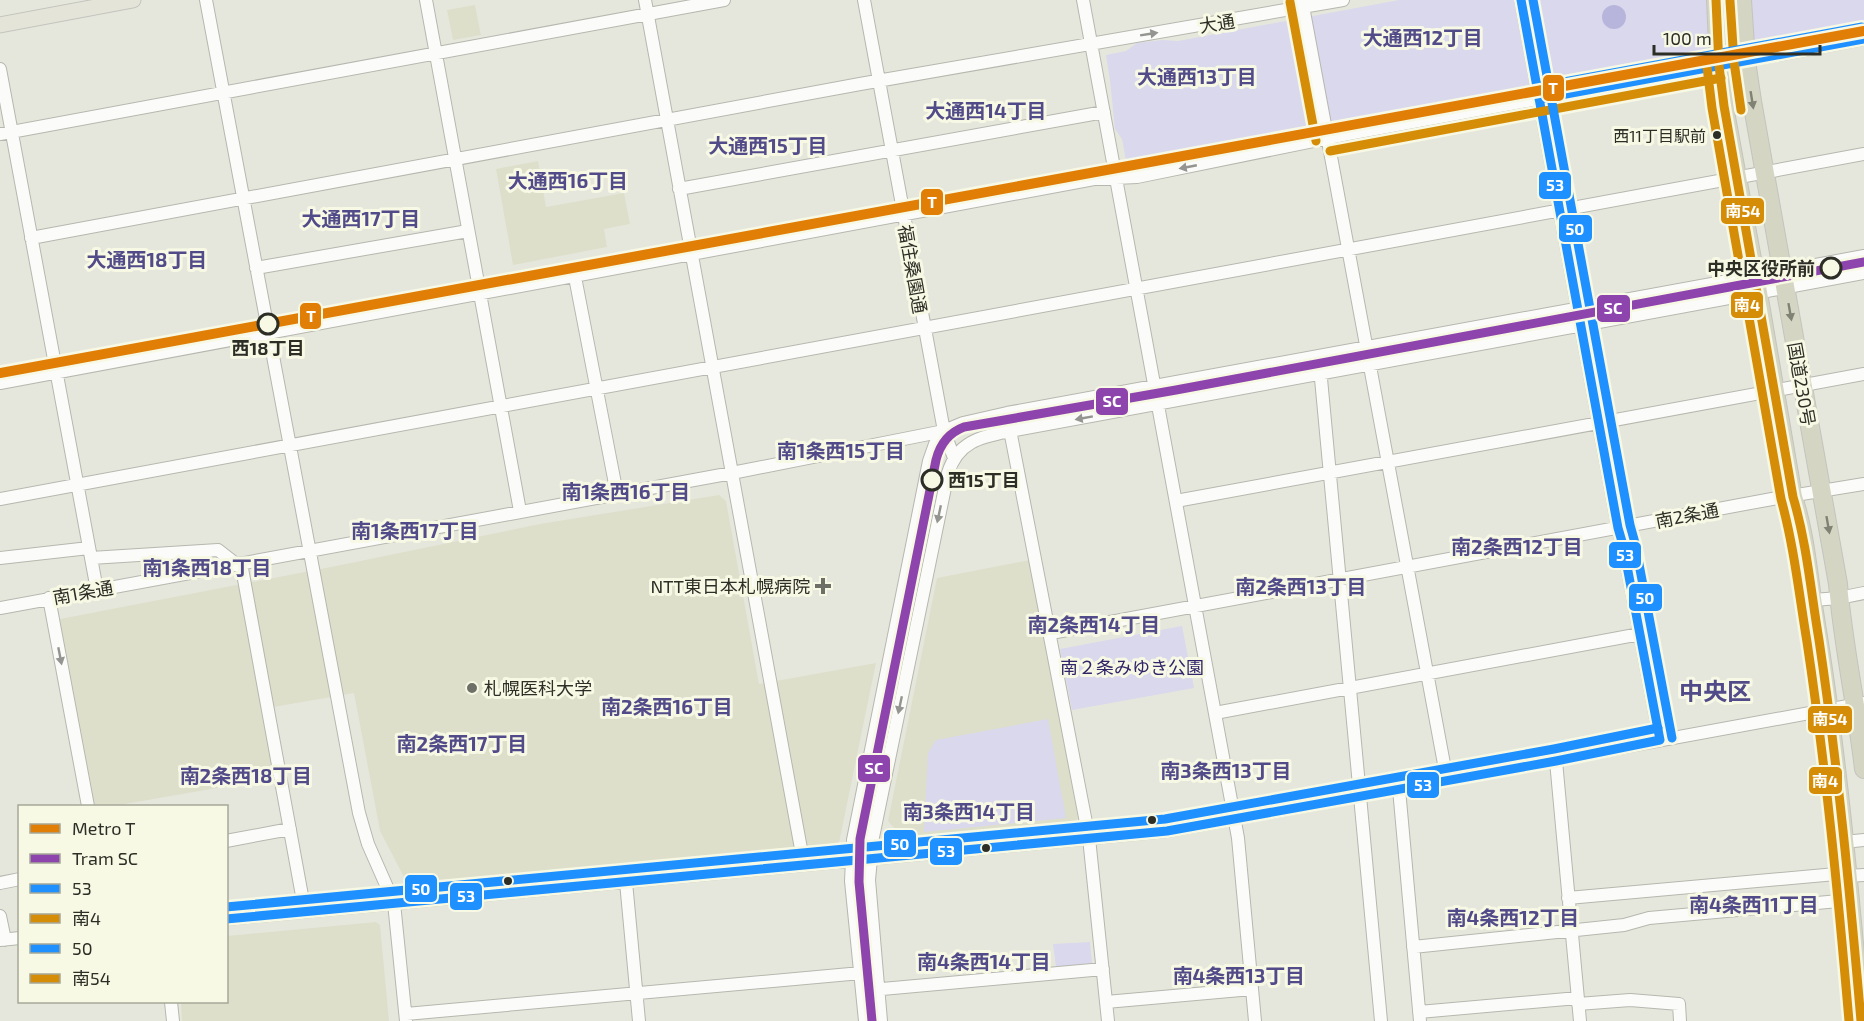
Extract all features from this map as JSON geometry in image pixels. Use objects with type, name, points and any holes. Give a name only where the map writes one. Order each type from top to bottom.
[{"type":"highway","name":"国道230号","points":[[1716,0],[1719,66],[1724,106],[1793,497],[1802,522],[1829,709],[1844,842],[1853,874],[1850,900],[1862,1021]]},
{"type":"highway","name":"国道230号","points":[[1742,0],[1746,61],[1828,529],[1841,618],[1860,704],[1864,769]]},
{"type":"main road","points":[[0,25],[133,0]]},
{"type":"street","points":[[206,0],[361,822],[394,903],[406,1017],[861,973]]},
{"type":"street","points":[[426,0],[520,511]]},
{"type":"street","points":[[645,0],[804,865]]},
{"type":"street","points":[[6,133],[724,0]]},
{"type":"street","name":"福住桑園通","points":[[864,0],[944,431],[954,458]]},
{"type":"street","points":[[1083,0],[1235,819],[1255,1021]]},
{"type":"street","name":"大通","points":[[31,238],[1303,4],[1343,0]]},
{"type":"street","points":[[1521,0],[1618,528],[1660,740]]},
{"type":"street","points":[[1303,4],[1447,780]]},
{"type":"street","points":[[0,383],[1094,179],[1137,177],[1864,39]]},
{"type":"street","points":[[0,69],[6,133],[31,238],[97,590]]},
{"type":"street","points":[[680,189],[1104,112]]},
{"type":"street","points":[[0,499],[1864,154]]},
{"type":"street","points":[[256,268],[468,231]]},
{"type":"street","name":"南1条通","points":[[0,608],[732,473],[944,431],[963,423],[1007,413],[1578,309],[1784,279],[1864,256]]},
{"type":"street","name":"南1条通","points":[[1784,279],[1864,273]]},
{"type":"street","points":[[575,277],[616,494]]},
{"type":"street","name":"南1条通","points":[[969,443],[1011,431],[1581,325],[1757,284]]},
{"type":"street","points":[[1319,357],[1381,1021]]},
{"type":"street","points":[[1176,501],[1864,374]]},
{"type":"street","points":[[1007,413],[1089,838],[1108,1021]]},
{"type":"street","points":[[865,1021],[851,881],[853,840],[928,461],[935,444],[944,431],[969,443]]},
{"type":"street","points":[[881,1021],[869,880],[873,837],[948,473],[954,458],[969,443]]},
{"type":"street","name":"南2条通","points":[[1051,633],[1864,484]]},
{"type":"street","points":[[0,558],[218,550],[238,564],[305,912]]},
{"type":"street","points":[[1813,600],[1864,594]]},
{"type":"street","points":[[49,598],[88,805]]},
{"type":"street","points":[[1215,713],[1640,634]]},
{"type":"street","points":[[228,919],[1167,831],[1860,704]]},
{"type":"street","points":[[1556,760],[1580,1021]]},
{"type":"street","points":[[1399,789],[1419,1016],[1578,1001],[1630,1000],[1678,1004],[1680,1021]]},
{"type":"street","points":[[228,841],[291,830]]},
{"type":"street","points":[[1844,842],[1864,840]]},
{"type":"street","points":[[1568,898],[1853,874]]},
{"type":"street","points":[[0,883],[18,879]]},
{"type":"street","points":[[626,882],[639,1021]]},
{"type":"street","points":[[1413,947],[1624,925],[1649,918],[1850,900]]},
{"type":"street","points":[[0,915],[2,940],[18,938]]},
{"type":"street","points":[[862,991],[1103,969]]},
{"type":"street","points":[[1106,1002],[1252,989]]},
{"type":"street","points":[[171,1003],[173,1021]]},
{"type":"shaded area","points":[[475,5],[481,35],[453,40],[447,10]]},
{"type":"shaded area","points":[[538,161],[546,207],[624,193],[630,224],[604,229],[607,247],[513,265],[496,169]]},
{"type":"shaded area","name":"札幌医科大学","points":[[719,495],[726,501],[759,684],[876,663],[839,843],[414,884],[406,881],[380,831],[354,693],[262,709],[274,778],[119,805],[95,805],[60,619],[540,524]]},
{"type":"shaded area","points":[[1030,560],[1078,818],[1076,821],[903,838],[888,821],[937,578]]},
{"type":"shaded area","points":[[376,922],[380,925],[389,1021],[182,1021],[181,1003],[228,1003],[228,936]]},
{"type":"green space","points":[[1399,0],[1864,0],[1864,26],[1303,130],[1127,166],[1122,139],[1115,129],[1106,55],[1126,51],[1137,43],[1178,41]]},
{"type":"green space","name":"南２条みゆき公園","points":[[1182,626],[1194,688],[1072,710],[1060,649]]},
{"type":"green space","points":[[1048,719],[1066,818],[924,832],[928,753],[936,740]]},
{"type":"green space","points":[[1090,942],[1092,963],[1056,967],[1053,944]]},
{"type":"water","points":[[1614,5],[1619,6],[1625,12],[1625,22],[1619,28],[1614,29],[1609,28],[1603,22],[1602,17],[1603,12],[1609,6]]},
{"type":"tram line","name":"SC","points":[[872,1021],[859,882],[860,839],[936,460],[942,444],[953,432],[964,427],[1176,390],[1864,262]]},
{"type":"tram line","points":[[1080,413],[1104,403]]},
{"type":"tram line","points":[[921,537],[922,558]]},
{"type":"metro line","name":"T","points":[[0,373],[1864,31]]},
{"type":"transit line","name":"53","points":[[1521,0],[1618,528],[1660,740]]},
{"type":"transit line","name":"50","points":[[1533,0],[1630,525],[1672,738]]},
{"type":"transit line","name":"南54","points":[[1716,0],[1719,66],[1724,106],[1793,497],[1805,551],[1826,688],[1843,831],[1861,1021]]},
{"type":"transit line","name":"南4","points":[[1730,1],[1734,62],[1741,110]]},
{"type":"transit line","name":"南4","points":[[1290,2],[1316,141]]},
{"type":"transit line","name":"50","points":[[1537,87],[1862,27]]},
{"type":"transit line","name":"53","points":[[1539,99],[1864,39]]},
{"type":"transit line","name":"南4","points":[[1707,67],[1712,108],[1781,499],[1793,552],[1807,642],[1831,831],[1849,1021]]},
{"type":"transit line","name":"南4","points":[[1330,151],[1721,78]]},
{"type":"transit line","name":"50","points":[[228,907],[1165,819],[1658,728]]},
{"type":"transit line","name":"53","points":[[228,919],[1167,831],[1660,740]]},
{"type":"place","name":"西11丁目駅前","points":[[1717,135]]},
{"type":"place","name":"中央区役所前","points":[[1831,268]]},
{"type":"place","name":"西18丁目","points":[[268,324]]},
{"type":"place","name":"西15丁目","points":[[932,480]]},
{"type":"place","name":"NTT東日本札幌病院","points":[[823,586]]},
{"type":"place","name":"札幌医科大学","points":[[472,688]]},
{"type":"district","name":"大通西12丁目","points":[[1423,37]]},
{"type":"district","name":"大通西13丁目","points":[[1197,76]]},
{"type":"district","name":"大通西14丁目","points":[[986,110]]},
{"type":"district","name":"大通西15丁目","points":[[768,145]]},
{"type":"district","name":"大通西16丁目","points":[[568,180]]},
{"type":"district","name":"大通西17丁目","points":[[361,218]]},
{"type":"district","name":"大通西18丁目","points":[[147,259]]},
{"type":"district","name":"南1条西15丁目","points":[[841,450]]},
{"type":"district","name":"南1条西16丁目","points":[[626,491]]},
{"type":"district","name":"南1条西17丁目","points":[[415,530]]},
{"type":"district","name":"南2条西12丁目","points":[[1517,546]]},
{"type":"district","name":"南1条西18丁目","points":[[207,567]]},
{"type":"district","name":"南2条西13丁目","points":[[1301,586]]},
{"type":"district","name":"南2条西14丁目","points":[[1094,624]]},
{"type":"district","name":"中央区","points":[[1715,690]]},
{"type":"district","name":"南2条西16丁目","points":[[667,706]]},
{"type":"district","name":"南2条西17丁目","points":[[462,743]]},
{"type":"district","name":"南3条西13丁目","points":[[1226,770]]},
{"type":"district","name":"南2条西18丁目","points":[[246,775]]},
{"type":"district","name":"南3条西14丁目","points":[[969,811]]},
{"type":"district","name":"南4条西11丁目","points":[[1754,904]]},
{"type":"district","name":"南4条西12丁目","points":[[1513,917]]},
{"type":"district","name":"南4条西14丁目","points":[[984,961]]},
{"type":"district","name":"南4条西13丁目","points":[[1239,975]]}]
